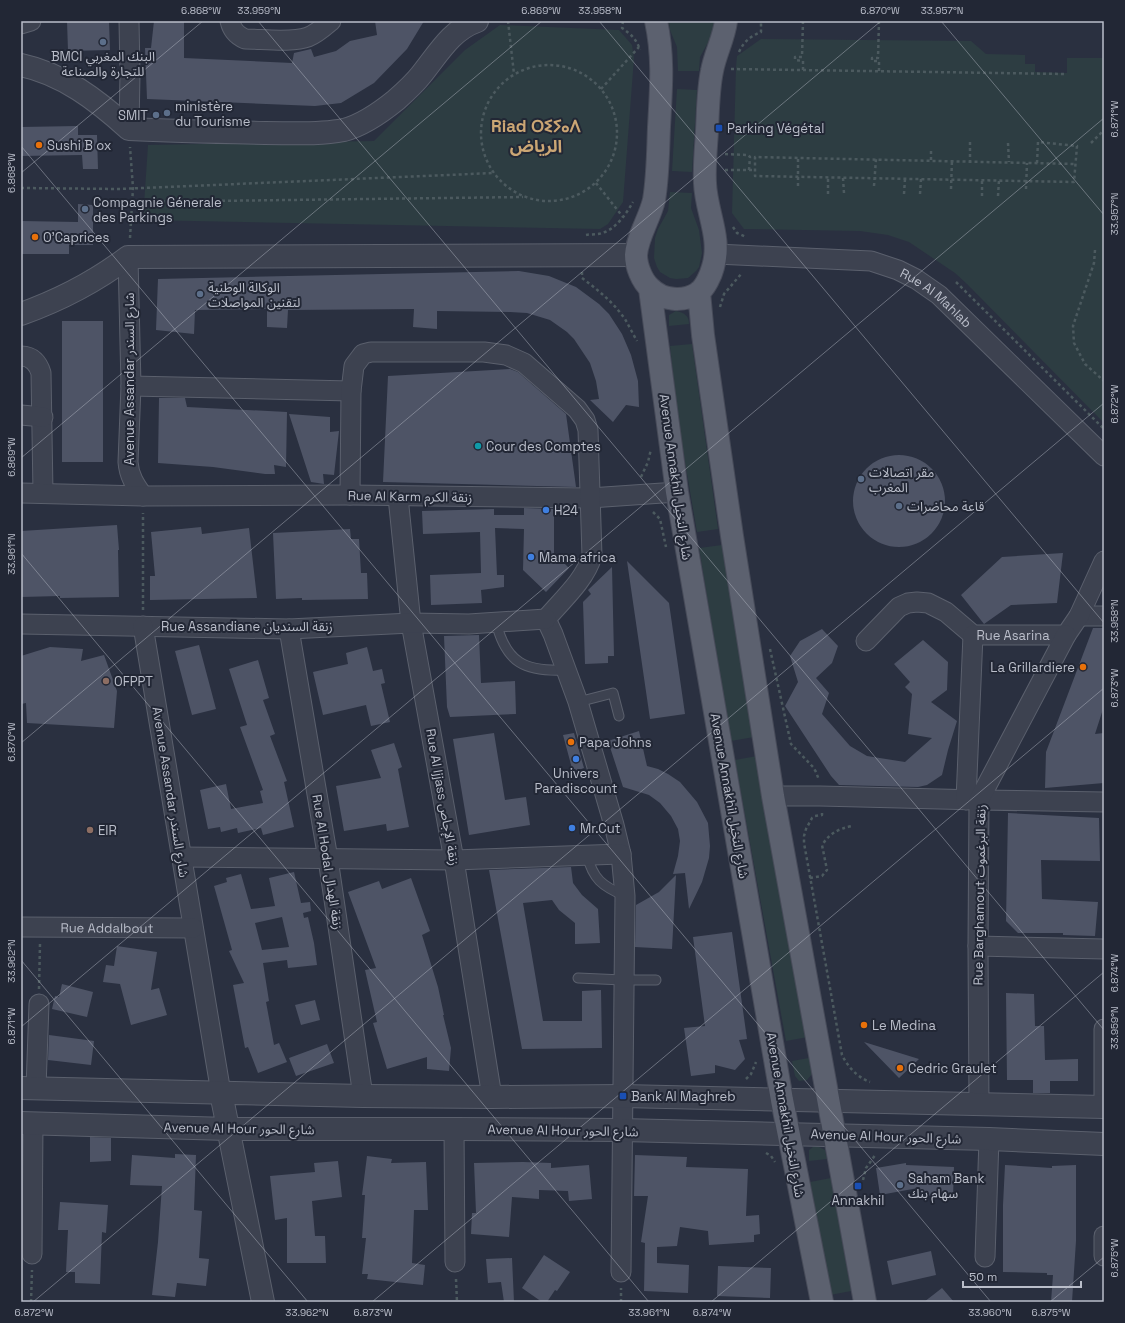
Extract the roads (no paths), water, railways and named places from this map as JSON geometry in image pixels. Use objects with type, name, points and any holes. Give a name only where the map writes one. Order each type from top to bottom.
[{"type":"main road","points":[[656,21],[662,58],[656,179],[650,214],[641,235],[636,255],[643,279],[650,289],[669,298],[679,299],[690,297],[699,292],[708,281],[716,254],[715,234],[708,208],[705,183],[709,84],[715,55],[725,28],[726,21]]},
{"type":"main road","name":"Avenue Annakhil شارع النخيل","points":[[650,289],[676,492],[782,1100],[818,1295]]},
{"type":"main road","points":[[699,292],[703,335],[772,796],[836,1135],[865,1302]]},
{"type":"street","points":[[21,24],[30,21]]},
{"type":"street","points":[[129,21],[129,128]]},
{"type":"street","points":[[230,21],[232,29],[238,36],[245,39],[294,40],[308,37],[331,21]]},
{"type":"street","points":[[21,64],[50,73],[86,92],[129,128],[167,131],[299,133],[344,130],[370,119],[408,90],[443,45],[459,30],[477,21]]},
{"type":"street","name":"Rue Al Mahlab","points":[[716,254],[871,262],[898,270],[916,279],[939,295],[1104,456]]},
{"type":"street","points":[[21,314],[50,304],[84,286],[108,272],[128,256],[636,255]]},
{"type":"street","name":"Avenue Assandar شارع السندر","points":[[128,256],[132,386],[129,470],[136,486],[143,496]]},
{"type":"street","points":[[350,495],[351,391],[354,366],[363,354],[371,352],[484,352],[506,355],[524,363],[577,409],[585,420],[588,430],[592,556],[589,567],[546,619],[578,702],[621,854],[625,896],[621,1272]]},
{"type":"street","points":[[21,356],[30,357],[35,361],[41,372],[43,417],[43,494]]},
{"type":"street","points":[[132,386],[351,391]]},
{"type":"street","points":[[21,414],[43,417]]},
{"type":"street","name":"Rue Al Karm زنقة الكرم","points":[[21,493],[143,496],[350,495],[398,497],[590,498],[676,492]]},
{"type":"street","name":"Rue Al Ijjass زنقة الإجاص","points":[[398,497],[411,623],[454,860],[492,1097]]},
{"type":"street","points":[[1104,561],[1079,616],[1104,616]]},
{"type":"street","name":"Rue Asarina","points":[[866,641],[899,607],[908,603],[917,602],[928,604],[946,612],[973,635],[1066,635],[1079,616]]},
{"type":"street","name":"Rue Assandiane زنقة السنديان","points":[[21,624],[289,629],[411,623],[469,624],[546,619]]},
{"type":"street","name":"Avenue Assandar شارع السندر","points":[[143,626],[221,1093],[263,1302]]},
{"type":"street","name":"Rue Al Hodal زنقة الهدال","points":[[289,629],[328,859],[363,1096]]},
{"type":"street","points":[[972,800],[973,635]]},
{"type":"street","name":"Rue Barghamout زنقة البرغموت","points":[[980,1105],[978,946],[972,800],[1066,635]]},
{"type":"street","points":[[772,796],[1104,802]]},
{"type":"street","points":[[181,857],[454,860],[621,854]]},
{"type":"street","name":"Rue Addalbout","points":[[21,927],[193,928]]},
{"type":"street","points":[[978,946],[1104,949]]},
{"type":"street","points":[[39,1004],[29,1088],[221,1093],[492,1097],[623,1096],[740,1100],[829,1100],[1104,1107],[1104,1029]]},
{"type":"street","points":[[27,1123],[32,1254]]},
{"type":"street","name":"Avenue Al Hour شارع الحور","points":[[27,1123],[228,1129],[622,1130],[989,1139],[1104,1144]]},
{"type":"street","points":[[454,1129],[455,1262]]},
{"type":"street","points":[[984,1257],[989,1139]]},
{"type":"street","points":[[1104,1236],[1104,1256]]},
{"type":"lane","points":[[496,622],[505,647],[514,658],[522,664],[547,671],[566,670]]},
{"type":"lane","points":[[578,702],[613,693],[619,716]]},
{"type":"lane","points":[[587,855],[590,867],[597,879],[611,890],[625,896]]},
{"type":"lane","points":[[578,978],[656,980]]},
{"type":"place","name":"BMCI البنك المغربي للتجارة والصناعة","points":[[103,42]]},
{"type":"place","name":"ministère du Tourisme","points":[[167,113]]},
{"type":"place","name":"SMIT","points":[[156,115]]},
{"type":"place","name":"Parking Végétal","points":[[719,128]]},
{"type":"place","name":"Sushi B ox","points":[[39,145]]},
{"type":"place","name":"Compagnie Génerale des Parkings","points":[[85,209]]},
{"type":"place","name":"O'Caprices","points":[[35,237]]},
{"type":"place","name":"الوكالة الوطنية لتقنين المواصلات","points":[[200,294]]},
{"type":"place","name":"Cour des Comptes","points":[[478,446]]},
{"type":"place","name":"مقر اتصالات المغرب","points":[[861,479]]},
{"type":"place","name":"قاعة محاضرات","points":[[899,506]]},
{"type":"place","name":"H24","points":[[546,510]]},
{"type":"place","name":"Mama africa","points":[[531,557]]},
{"type":"place","name":"La Grillardiere","points":[[1083,667]]},
{"type":"place","name":"OFPPT","points":[[106,681]]},
{"type":"place","name":"Papa Johns","points":[[571,742]]},
{"type":"place","name":"Univers Paradiscount","points":[[576,759]]},
{"type":"place","name":"Mr.Cut","points":[[572,828]]},
{"type":"place","name":"EIR","points":[[90,830]]},
{"type":"place","name":"Le Medina","points":[[864,1025]]},
{"type":"place","name":"Cedric Graulet","points":[[900,1068]]},
{"type":"place","name":"Bank Al Maghreb","points":[[623,1096]]},
{"type":"place","name":"Saham Bank سهام بنك","points":[[900,1185]]},
{"type":"place","name":"Annakhil","points":[[858,1186]]},
{"type":"district","name":"Riad ⵔⵉⵢⴰⴷ الرياض","points":[[536,136]]}]
